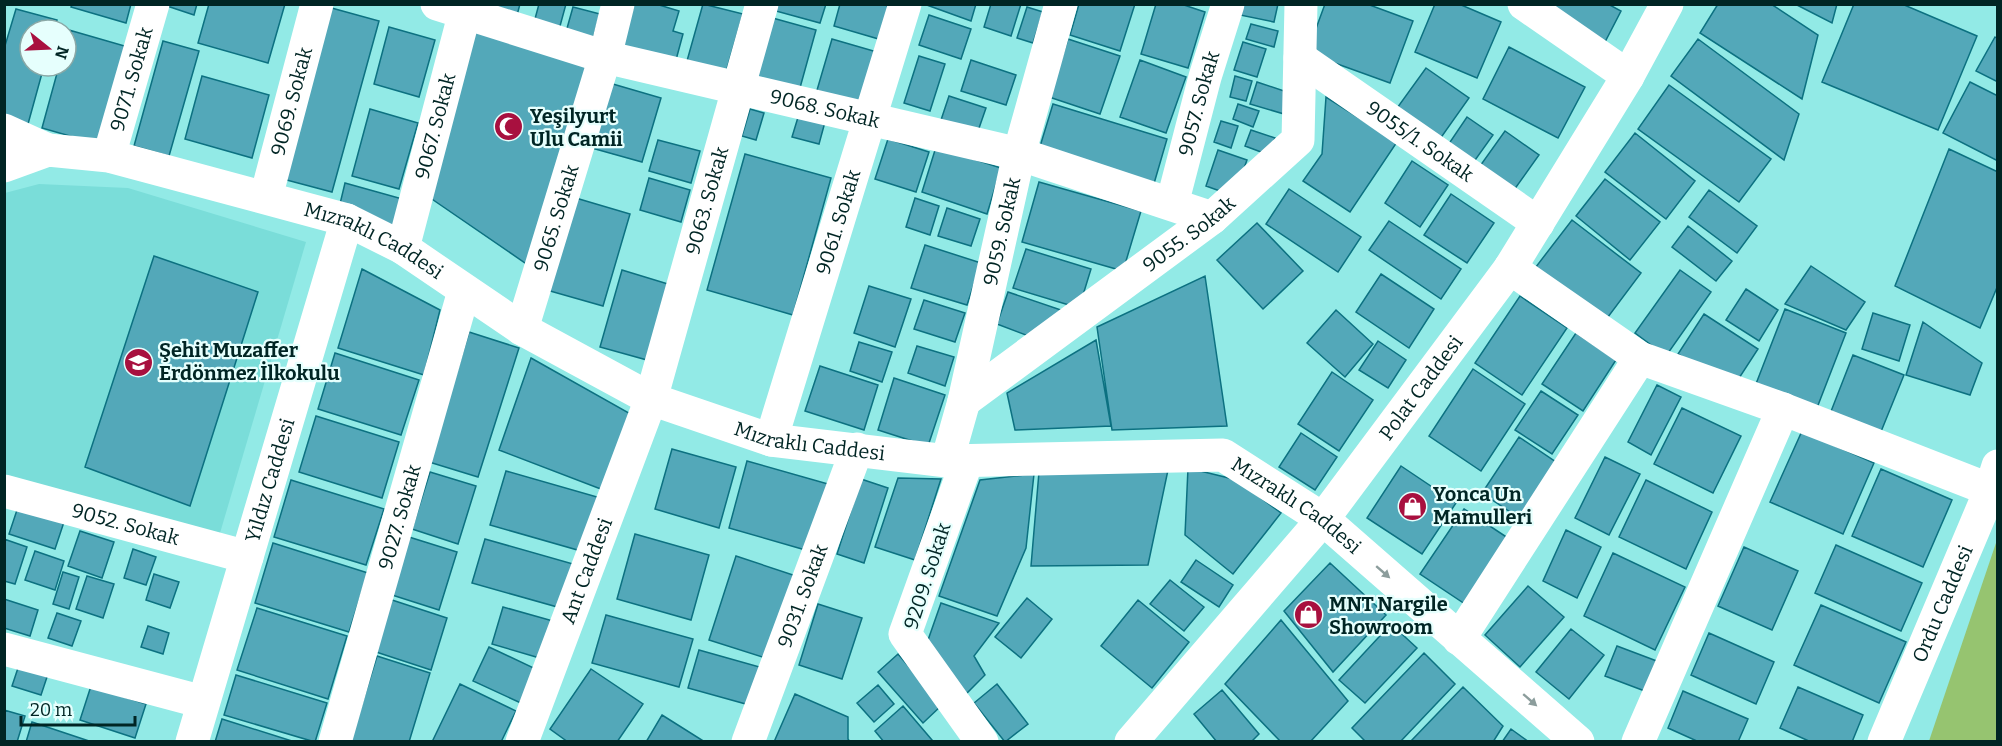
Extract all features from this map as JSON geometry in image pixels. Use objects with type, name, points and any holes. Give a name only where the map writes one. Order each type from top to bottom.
[{"type":"street","name":"9071. Sokak","points":[[109,156],[153,4]]},
{"type":"street","name":"9069. Sokak","points":[[266,197],[317,4]]},
{"type":"street","name":"9065. Sokak","points":[[522,329],[605,57],[618,4]]},
{"type":"street","name":"9063. Sokak","points":[[651,399],[740,91],[762,4]]},
{"type":"street","name":"9061. Sokak","points":[[771,440],[905,4]]},
{"type":"street","name":"9059. Sokak","points":[[957,461],[964,400],[1019,154],[1061,4]]},
{"type":"street","name":"9057. Sokak","points":[[1172,204],[1205,77],[1228,4]]},
{"type":"street","name":"9055. Sokak","points":[[964,400],[1212,218],[1298,140],[1301,4]]},
{"type":"street","points":[[1524,4],[1629,76]]},
{"type":"street","name":"Polat Caddesi","points":[[1131,741],[1323,519],[1510,268],[1629,76],[1667,4]]},
{"type":"street","name":"9068. Sokak","points":[[456,7],[605,57],[740,91],[1019,154],[1212,218]]},
{"type":"street","name":"9067. Sokak","points":[[403,248],[456,7]]},
{"type":"street","name":"9055/1. Sokak","points":[[1300,58],[1538,223]]},
{"type":"street","points":[[4,130],[48,150]]},
{"type":"street","name":"Mızraklı Caddesi","points":[[4,166],[48,150],[109,156],[347,220],[403,248],[522,329],[651,399],[771,440],[957,461],[1223,455],[1323,519],[1578,741]]},
{"type":"street","name":"Yıldız Caddesi","points":[[192,741],[347,220]]},
{"type":"street","points":[[1510,268],[1640,358],[1995,483]]},
{"type":"street","name":"9027. Sokak","points":[[335,741],[464,291]]},
{"type":"street","points":[[1459,639],[1640,358]]},
{"type":"street","name":"Ant Caddesi","points":[[522,741],[651,399]]},
{"type":"street","points":[[1638,741],[1783,409]]},
{"type":"street","name":"9031. Sokak","points":[[748,741],[857,449]]},
{"type":"street","name":"9209. Sokak","points":[[957,461],[905,634],[982,741]]},
{"type":"street","name":"Ordu Caddesi","points":[[1884,741],[1995,483]]},
{"type":"street","name":"9052. Sokak","points":[[4,491],[246,557]]},
{"type":"street","points":[[4,650],[203,702]]},
{"type":"shaded area","name":"Şehit Muzaffer Erdönmez İlkokulu","points":[[39,184],[128,188],[306,242],[220,533],[5,481],[5,193]]},
{"type":"green space","points":[[1997,540],[1997,741],[1929,741]]},
{"type":"building","points":[[72,4],[131,4],[126,23],[71,7]]},
{"type":"building","points":[[161,4],[197,4],[194,15]]},
{"type":"building","points":[[209,4],[285,4],[268,63],[198,43]]},
{"type":"building","points":[[479,4],[520,4],[516,19]]},
{"type":"building","points":[[539,4],[566,4],[557,37],[532,30]]},
{"type":"building","points":[[634,4],[656,4],[679,11],[673,31],[683,34],[673,71],[619,56]]},
{"type":"building","points":[[703,4],[743,14],[724,79],[685,68]]},
{"type":"building","points":[[778,4],[826,4],[820,23],[776,11]]},
{"type":"building","points":[[840,4],[882,4],[891,7],[882,40],[834,26]]},
{"type":"building","points":[[924,4],[976,4],[971,21]]},
{"type":"building","points":[[991,4],[1021,4],[1011,36],[984,27]]},
{"type":"building","points":[[1079,4],[1135,4],[1120,51],[1070,35]]},
{"type":"building","points":[[1156,4],[1181,4],[1205,12],[1188,68],[1141,54]]},
{"type":"building","points":[[1243,4],[1278,4],[1274,22],[1240,15]]},
{"type":"building","points":[[1325,4],[1367,4],[1413,21],[1390,83],[1307,53]]},
{"type":"building","points":[[1435,4],[1459,4],[1501,22],[1477,78],[1415,52]]},
{"type":"building","points":[[1533,4],[1608,4],[1621,11],[1605,42]]},
{"type":"building","points":[[1718,4],[1771,4],[1818,35],[1802,99],[1700,33]]},
{"type":"building","points":[[1795,4],[1837,4],[1832,23]]},
{"type":"building","points":[[1854,4],[1902,4],[1977,36],[1938,130],[1822,82]]},
{"type":"building","points":[[328,7],[379,21],[332,192],[279,178]]},
{"type":"building","points":[[573,7],[600,14],[591,46],[564,39]]},
{"type":"building","points":[[1027,7],[1043,12],[1033,43],[1017,38]]},
{"type":"building","points":[[16,9],[50,18],[18,18],[18,78],[41,78],[28,124],[4,118],[4,49]]},
{"type":"building","points":[[929,15],[971,29],[961,59],[919,45]]},
{"type":"building","points":[[769,17],[816,30],[798,95],[751,82]]},
{"type":"building","name":"Yeşilyurt Ulu Camii","points":[[470,21],[598,60],[528,265],[426,195]]},
{"type":"building","points":[[1251,24],[1278,31],[1274,47],[1246,39]]},
{"type":"building","points":[[389,27],[435,40],[419,97],[374,84]]},
{"type":"building","points":[[78,33],[128,47],[101,145],[42,128],[56,78],[78,78]]},
{"type":"building","points":[[1995,37],[1998,39],[1998,82],[1976,71]]},
{"type":"building","points":[[832,39],[877,52],[861,110],[815,97]]},
{"type":"building","points":[[1068,39],[1120,56],[1100,114],[1049,97]]},
{"type":"building","points":[[1698,39],[1799,114],[1784,160],[1671,76]]},
{"type":"building","points":[[163,41],[199,51],[169,156],[134,146]]},
{"type":"building","points":[[1243,42],[1266,49],[1257,77],[1234,70]]},
{"type":"building","points":[[1509,47],[1585,87],[1558,138],[1483,99]]},
{"type":"building","points":[[919,56],[945,64],[930,111],[904,103]]},
{"type":"building","points":[[971,60],[1016,75],[1006,105],[961,91]]},
{"type":"building","points":[[1140,60],[1186,77],[1166,133],[1120,117]]},
{"type":"building","points":[[1426,68],[1469,98],[1435,146],[1392,115]]},
{"type":"building","points":[[202,76],[269,95],[252,158],[185,139]]},
{"type":"building","points":[[1235,76],[1252,81],[1246,101],[1230,97]]},
{"type":"building","points":[[606,82],[661,98],[642,162],[588,147]]},
{"type":"building","points":[[1257,82],[1290,93],[1284,114],[1250,104]]},
{"type":"building","points":[[1970,82],[1998,96],[1998,161],[1943,133]]},
{"type":"building","points":[[1669,85],[1771,159],[1739,202],[1638,129]]},
{"type":"building","points":[[949,96],[986,108],[978,131],[941,120]]},
{"type":"building","points":[[1326,97],[1397,142],[1350,212],[1303,181],[1322,154]]},
{"type":"building","points":[[1053,104],[1167,139],[1153,187],[1038,153]]},
{"type":"building","points":[[1238,104],[1259,111],[1253,127],[1233,119]]},
{"type":"building","points":[[370,109],[418,123],[399,189],[352,176]]},
{"type":"building","points":[[750,109],[764,113],[756,140],[742,136]]},
{"type":"building","points":[[799,114],[825,122],[819,144],[792,137]]},
{"type":"building","points":[[1467,117],[1493,135],[1473,163],[1448,145]]},
{"type":"building","points":[[1221,121],[1238,126],[1231,148],[1214,142]]},
{"type":"building","points":[[1251,130],[1275,138],[1269,155],[1245,146]]},
{"type":"building","points":[[1505,131],[1539,155],[1509,197],[1475,173]]},
{"type":"building","points":[[1635,133],[1695,181],[1666,219],[1605,172]]},
{"type":"building","points":[[888,139],[929,152],[916,192],[875,179]]},
{"type":"building","points":[[658,140],[700,151],[691,183],[649,171]]},
{"type":"building","points":[[936,147],[1001,168],[987,214],[922,192]]},
{"type":"building","points":[[1949,149],[1998,172],[1998,285],[1980,328],[1895,286]]},
{"type":"building","points":[[1218,150],[1247,160],[1234,196],[1206,186]]},
{"type":"building","points":[[745,154],[831,178],[793,315],[707,290]]},
{"type":"building","points":[[1412,161],[1448,185],[1420,227],[1385,203]]},
{"type":"building","points":[[649,178],[690,190],[681,222],[640,210]]},
{"type":"building","points":[[1605,179],[1660,222],[1630,260],[1576,216]]},
{"type":"building","points":[[1039,182],[1141,211],[1123,271],[1022,242]]},
{"type":"building","points":[[345,183],[406,200],[396,235],[339,208]]},
{"type":"building","points":[[1289,189],[1361,237],[1338,272],[1266,224]]},
{"type":"building","points":[[1709,190],[1757,226],[1737,253],[1689,217]]},
{"type":"building","points":[[1451,194],[1494,223],[1467,263],[1424,235]]},
{"type":"building","points":[[569,196],[630,214],[603,306],[543,289]]},
{"type":"building","points":[[915,198],[939,206],[930,235],[906,227]]},
{"type":"building","points":[[947,208],[980,219],[971,246],[938,236]]},
{"type":"building","points":[[1572,220],[1641,273],[1602,325],[1532,272]]},
{"type":"building","points":[[1389,221],[1461,269],[1441,299],[1369,250]]},
{"type":"building","points":[[1257,223],[1303,271],[1263,309],[1217,260]]},
{"type":"building","points":[[1688,226],[1732,261],[1716,281],[1672,247]]},
{"type":"building","points":[[925,245],[981,263],[967,305],[911,288]]},
{"type":"building","points":[[1026,249],[1091,269],[1079,308],[1013,288]]},
{"type":"building","name":"Şehit Muzaffer Erdönmez İlkokulu","points":[[154,256],[258,292],[190,506],[85,467]]},
{"type":"building","points":[[1811,266],[1865,302],[1846,330],[1785,304]]},
{"type":"building","points":[[362,269],[440,310],[424,375],[338,348]]},
{"type":"building","points":[[622,270],[668,284],[647,360],[600,347]]},
{"type":"building","points":[[1680,270],[1711,292],[1666,356],[1635,333]]},
{"type":"building","points":[[1381,274],[1434,309],[1409,348],[1356,312]]},
{"type":"building","points":[[1205,276],[1227,426],[1112,430],[1097,327]]},
{"type":"building","points":[[869,286],[911,299],[895,347],[854,333]]},
{"type":"building","points":[[1746,289],[1778,310],[1759,341],[1726,320]]},
{"type":"building","points":[[1008,292],[1061,310],[1031,337],[997,324]]},
{"type":"building","points":[[1520,296],[1567,328],[1522,395],[1475,363]]},
{"type":"building","points":[[924,300],[965,313],[955,342],[914,329]]},
{"type":"building","points":[[1785,309],[1846,333],[1815,413],[1754,389]]},
{"type":"building","points":[[1336,310],[1373,344],[1345,377],[1307,343]]},
{"type":"building","points":[[1873,313],[1910,325],[1899,361],[1862,349]]},
{"type":"building","points":[[1704,314],[1758,349],[1732,389],[1678,354]]},
{"type":"building","points":[[1923,322],[1982,363],[1970,395],[1906,375]]},
{"type":"building","points":[[469,332],[519,348],[478,477],[429,462]]},
{"type":"building","points":[[1576,333],[1616,360],[1583,411],[1542,384]]},
{"type":"building","points":[[1096,340],[1111,426],[1015,430],[1007,393]]},
{"type":"building","points":[[1378,341],[1406,360],[1388,388],[1359,370]]},
{"type":"building","points":[[859,342],[892,352],[882,382],[850,371]]},
{"type":"building","points":[[917,346],[954,357],[945,386],[908,373]]},
{"type":"building","points":[[335,353],[419,380],[401,435],[318,409]]},
{"type":"building","points":[[1853,355],[1904,375],[1878,439],[1828,419]]},
{"type":"building","points":[[531,358],[636,417],[606,491],[499,450]]},
{"type":"building","points":[[820,366],[878,385],[864,430],[805,411]]},
{"type":"building","points":[[1473,369],[1525,404],[1481,471],[1429,436]]},
{"type":"building","points":[[1332,372],[1373,400],[1339,451],[1298,424]]},
{"type":"building","points":[[894,378],[945,395],[928,446],[878,430]]},
{"type":"building","points":[[1657,385],[1681,397],[1651,455],[1628,442]]},
{"type":"building","points":[[1541,391],[1578,415],[1552,454],[1515,430]]},
{"type":"building","points":[[1682,408],[1741,436],[1713,493],[1654,464]]},
{"type":"building","points":[[316,416],[399,442],[382,498],[299,472]]},
{"type":"building","points":[[1802,431],[1874,463],[1843,534],[1770,502]]},
{"type":"building","points":[[1301,433],[1337,457],[1315,490],[1279,467]]},
{"type":"building","points":[[1519,437],[1556,462],[1519,518],[1482,493]]},
{"type":"building","points":[[672,449],[736,467],[719,528],[655,509]]},
{"type":"building","points":[[1605,457],[1640,474],[1609,535],[1575,518]]},
{"type":"building","points":[[747,461],[828,484],[809,551],[729,528]]},
{"type":"building","points":[[1401,466],[1456,503],[1422,554],[1367,518]]},
{"type":"building","points":[[1188,468],[1237,480],[1281,513],[1233,574],[1185,535]]},
{"type":"building","points":[[1881,469],[1952,500],[1923,567],[1852,536]]},
{"type":"building","points":[[1168,470],[1148,565],[1031,566],[1039,472]]},
{"type":"building","points":[[506,471],[604,499],[588,553],[490,525]]},
{"type":"building","points":[[430,472],[476,486],[458,544],[412,529]]},
{"type":"building","points":[[1034,474],[1026,548],[997,616],[939,596],[980,480]]},
{"type":"building","points":[[898,478],[941,479],[915,560],[875,547]]},
{"type":"building","points":[[861,479],[888,488],[864,563],[837,554]]},
{"type":"building","points":[[291,480],[384,509],[366,565],[274,537]]},
{"type":"building","points":[[1646,480],[1712,512],[1686,569],[1619,537]]},
{"type":"building","points":[[18,507],[64,522],[55,549],[9,534]]},
{"type":"building","points":[[1464,509],[1508,538],[1465,604],[1420,574]]},
{"type":"building","points":[[1566,530],[1601,547],[1577,598],[1543,581]]},
{"type":"building","points":[[80,531],[114,542],[102,578],[68,566]]},
{"type":"building","points":[[635,534],[709,555],[691,620],[617,599]]},
{"type":"building","points":[[409,537],[457,552],[439,610],[392,595]]},
{"type":"building","points":[[4,539],[27,547],[15,584],[4,581]]},
{"type":"building","points":[[485,539],[580,566],[568,610],[472,583]]},
{"type":"building","points":[[273,543],[368,573],[349,632],[255,603]]},
{"type":"building","points":[[1836,545],[1922,583],[1901,631],[1815,593]]},
{"type":"building","points":[[1744,547],[1798,571],[1772,630],[1718,606]]},
{"type":"building","points":[[133,549],[156,557],[146,585],[124,578]]},
{"type":"building","points":[[35,551],[64,561],[55,590],[25,580]]},
{"type":"building","points":[[1613,553],[1685,587],[1655,650],[1584,616]]},
{"type":"building","points":[[736,556],[799,577],[772,660],[709,640]]},
{"type":"building","points":[[1196,560],[1233,585],[1219,607],[1181,582]]},
{"type":"building","points":[[1330,563],[1386,615],[1333,672],[1284,611]]},
{"type":"building","points":[[63,572],[79,577],[69,609],[53,604]]},
{"type":"building","points":[[154,574],[179,582],[170,608],[146,600]]},
{"type":"building","points":[[87,576],[114,584],[103,618],[76,609]]},
{"type":"building","points":[[1170,580],[1204,607],[1184,631],[1150,604]]},
{"type":"building","points":[[1528,586],[1564,617],[1520,667],[1485,635]]},
{"type":"building","points":[[1027,598],[1052,619],[1021,658],[995,637]]},
{"type":"building","points":[[4,599],[38,610],[30,636],[4,628]]},
{"type":"building","points":[[389,599],[447,618],[431,670],[373,651]]},
{"type":"building","points":[[1138,600],[1189,642],[1152,688],[1101,646]]},
{"type":"building","points":[[941,603],[999,623],[974,656],[985,675],[965,695],[927,643]]},
{"type":"building","points":[[818,604],[862,618],[842,679],[799,665]]},
{"type":"building","points":[[1821,605],[1906,642],[1879,703],[1794,665]]},
{"type":"building","points":[[503,607],[553,621],[543,659],[492,644]]},
{"type":"building","points":[[257,608],[347,636],[328,699],[237,670]]},
{"type":"building","points":[[57,613],[81,621],[72,646],[48,638]]},
{"type":"building","points":[[606,615],[693,639],[679,687],[592,663]]},
{"type":"building","points":[[1281,620],[1348,701],[1310,742],[1281,742],[1225,684]]},
{"type":"building","points":[[1391,624],[1417,648],[1365,703],[1339,680]]},
{"type":"building","points":[[148,626],[169,633],[163,654],[141,647]]},
{"type":"building","points":[[1571,629],[1604,655],[1569,699],[1536,672]]},
{"type":"building","points":[[1709,633],[1774,662],[1756,704],[1691,675]]},
{"type":"building","points":[[1617,646],[1662,663],[1650,693],[1605,676]]},
{"type":"building","points":[[489,647],[538,670],[523,704],[473,681]]},
{"type":"building","points":[[699,650],[763,668],[753,706],[688,688]]},
{"type":"building","points":[[1424,653],[1455,684],[1400,742],[1366,742],[1352,728]]},
{"type":"building","points":[[898,654],[942,705],[923,723],[878,672]]},
{"type":"building","points":[[377,656],[430,673],[409,742],[350,742]]},
{"type":"building","points":[[19,665],[48,674],[41,695],[12,686]]},
{"type":"building","points":[[591,669],[643,704],[617,742],[568,742],[550,729]]},
{"type":"building","points":[[236,675],[327,703],[315,742],[224,715]]},
{"type":"building","points":[[460,684],[516,711],[501,742],[432,742]]},
{"type":"building","points":[[997,684],[1028,724],[1005,742],[974,703]]},
{"type":"building","points":[[878,685],[894,704],[874,722],[857,703]]},
{"type":"building","points":[[91,686],[146,704],[135,738],[80,720]]},
{"type":"building","points":[[1463,687],[1503,726],[1493,742],[1410,742]]},
{"type":"building","points":[[1798,687],[1863,715],[1852,742],[1811,742],[1780,728]]},
{"type":"building","points":[[1222,690],[1259,734],[1251,742],[1217,742],[1194,714]]},
{"type":"building","points":[[1683,691],[1748,719],[1738,742],[1699,742],[1668,728]]},
{"type":"building","points":[[795,694],[848,717],[850,742],[774,742]]},
{"type":"building","points":[[903,706],[932,740],[930,742],[884,742],[875,731]]},
{"type":"building","points":[[4,710],[25,716],[17,742],[4,742]]},
{"type":"building","points":[[662,715],[705,742],[646,742]]},
{"type":"building","points":[[222,719],[295,742],[215,742]]},
{"type":"building","points":[[32,722],[92,742],[26,742]]},
{"type":"building","points":[[1511,729],[1529,742],[1502,742]]},
{"type":"place","name":"Yeşilyurt Ulu Camii","points":[[509,127]]},
{"type":"place","name":"Şehit Muzaffer Erdönmez İlkokulu","points":[[138,362]]},
{"type":"place","name":"Yonca Un Mamulleri","points":[[1412,506]]},
{"type":"place","name":"MNT Nargile Showroom","points":[[1308,615]]}]
